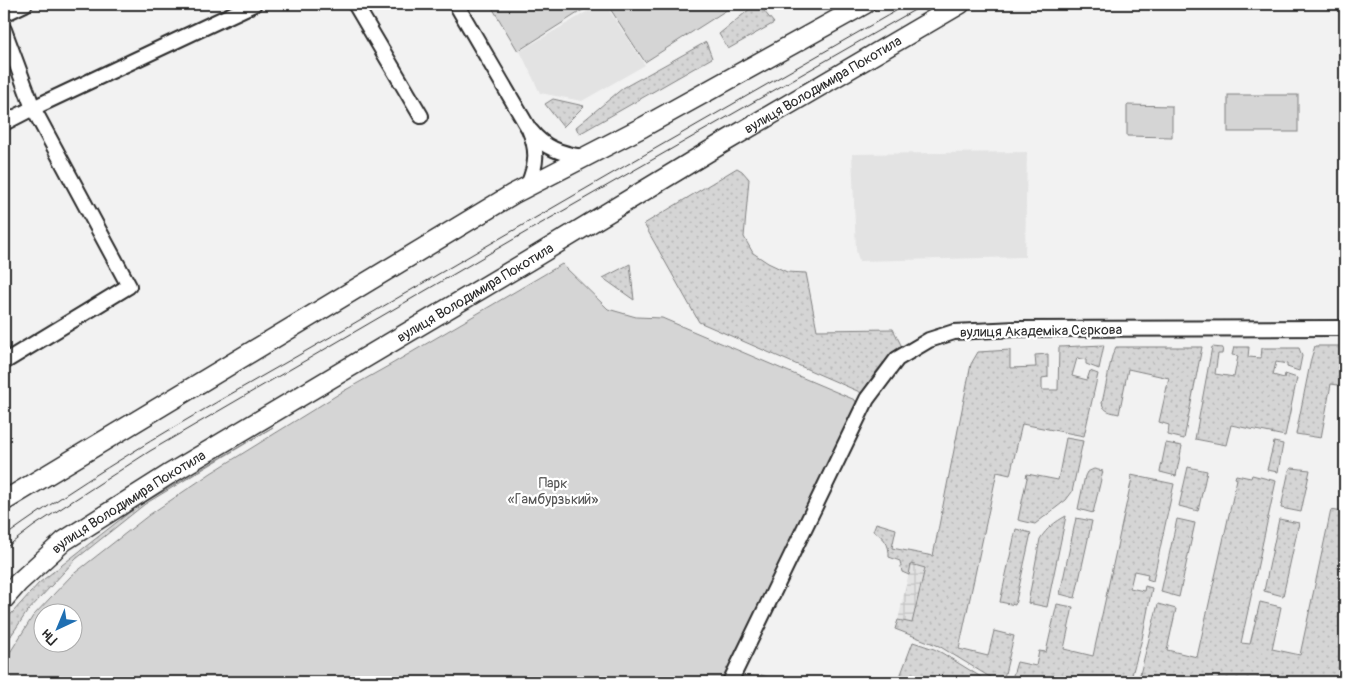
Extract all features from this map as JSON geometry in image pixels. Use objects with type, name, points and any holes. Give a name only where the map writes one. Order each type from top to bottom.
[{"type":"street","points":[[4,14],[25,4]]},
{"type":"street","points":[[4,123],[254,4]]},
{"type":"street","points":[[355,4],[422,116]]},
{"type":"street","points":[[456,4],[534,139],[536,150],[534,172],[528,185]]},
{"type":"street","points":[[4,500],[528,185],[642,127],[865,4]]},
{"type":"street","name":"вулиця Володимира Покотила","points":[[4,599],[18,583],[64,541],[168,475],[721,144],[960,4]]},
{"type":"street","points":[[4,30],[33,108],[129,286],[4,362]]},
{"type":"street","points":[[529,129],[546,146],[566,154],[583,157]]},
{"type":"street","name":"вулиця Академіка Сєркова","points":[[730,682],[867,399],[897,358],[929,340],[954,332],[1016,329],[1345,328]]},
{"type":"shaded area","points":[[600,4],[605,4],[645,65],[582,101],[540,93],[520,51]]},
{"type":"shaded area","points":[[4,69],[15,90],[4,96]]},
{"type":"shaded area","points":[[1027,152],[1025,257],[859,261],[856,250],[852,154]]},
{"type":"shaded area","points":[[911,564],[926,568],[912,623],[898,620]]},
{"type":"green space","points":[[490,4],[595,4],[518,51]]},
{"type":"green space","points":[[607,4],[736,4],[645,62]]},
{"type":"green space","points":[[756,4],[774,23],[728,49],[719,34]]},
{"type":"green space","points":[[706,42],[712,58],[579,134],[576,127],[623,88]]},
{"type":"green space","points":[[1228,95],[1298,95],[1298,132],[1228,132]]},
{"type":"green space","points":[[553,99],[584,106],[563,127],[545,104]]},
{"type":"green space","points":[[1127,105],[1172,106],[1172,137],[1127,136]]},
{"type":"green space","points":[[737,168],[749,179],[744,237],[753,253],[768,263],[787,272],[806,273],[817,330],[893,329],[901,345],[870,379],[862,393],[699,322],[644,224]]},
{"type":"green space","name":"Парк «Гамбурзький»","points":[[562,264],[608,309],[636,317],[662,318],[855,400],[859,407],[726,682],[4,682],[4,662],[32,618],[32,654],[82,654],[82,604],[44,604],[71,576],[149,515],[211,473],[342,392]]},
{"type":"green space","points":[[630,264],[634,300],[603,278]]},
{"type":"green space","points":[[1104,345],[1099,369],[1086,364],[1086,360],[1077,358],[1072,376],[1087,380],[1090,371],[1098,374],[1084,436],[1022,424],[1010,475],[997,472],[959,649],[988,656],[994,631],[1014,636],[1003,682],[998,682],[939,646],[895,629],[898,620],[912,623],[925,568],[911,564],[909,575],[902,572],[900,561],[889,557],[885,541],[873,531],[876,523],[896,529],[892,548],[933,556],[971,364],[978,352],[1010,350],[1010,368],[1036,367],[1035,355],[1048,354],[1048,377],[1042,378],[1042,390],[1058,390],[1059,347]]},
{"type":"green space","points":[[1315,346],[1345,346],[1345,386],[1331,384],[1321,438],[1296,434]]},
{"type":"green space","points":[[1116,347],[1202,347],[1184,439],[1168,435],[1169,425],[1159,422],[1169,378],[1128,369],[1119,414],[1104,408],[1102,403],[1112,356]]},
{"type":"green space","points":[[1212,347],[1223,348],[1222,354],[1218,354],[1215,374],[1234,377],[1238,356],[1232,355],[1234,347],[1249,347],[1248,357],[1261,358],[1262,348],[1299,348],[1302,356],[1299,371],[1287,367],[1287,364],[1276,362],[1273,375],[1284,378],[1285,374],[1297,378],[1285,436],[1231,425],[1226,445],[1195,439]]},
{"type":"green space","points":[[273,427],[145,504],[76,559],[34,604],[32,604],[4,646],[4,622],[39,583],[135,508]]},
{"type":"green space","points":[[1066,438],[1083,441],[1072,492],[1066,500],[1035,524],[1018,520],[1027,474],[1058,480]]},
{"type":"green space","points":[[1274,442],[1283,444],[1278,472],[1267,470]]},
{"type":"green space","points":[[1166,443],[1182,446],[1176,476],[1160,472]]},
{"type":"green space","points":[[1188,467],[1207,471],[1198,511],[1179,506]]},
{"type":"green space","points":[[1292,468],[1310,470],[1301,512],[1281,508],[1289,470]]},
{"type":"green space","points":[[1094,469],[1103,471],[1093,513],[1078,509],[1085,476],[1087,472]]},
{"type":"green space","points":[[1131,475],[1174,484],[1153,581],[1147,579],[1148,574],[1134,571],[1130,588],[1144,591],[1145,586],[1152,588],[1142,639],[1130,682],[1011,682],[1017,662],[1036,666],[1039,651],[1046,652],[1057,604],[1073,607],[1064,649],[1093,656],[1132,478]]},
{"type":"green space","points":[[1236,475],[1251,478],[1252,475],[1276,481],[1241,643],[1250,644],[1260,602],[1281,607],[1272,649],[1300,655],[1331,510],[1343,512],[1345,501],[1345,651],[1341,651],[1340,682],[1318,682],[1318,680],[1310,678],[1308,682],[1138,682],[1158,604],[1176,609],[1167,650],[1197,657],[1237,479],[1235,478]]},
{"type":"green space","points":[[1066,516],[1047,607],[1028,603],[1040,539],[1045,532]]},
{"type":"green space","points":[[1076,518],[1092,521],[1075,598],[1060,594]]},
{"type":"green space","points":[[1177,519],[1195,523],[1179,597],[1161,592]]},
{"type":"green space","points":[[1279,519],[1299,523],[1283,596],[1264,591]]},
{"type":"green space","points":[[1016,529],[1031,533],[1015,605],[1000,602]]},
{"type":"green space","points":[[913,642],[942,653],[989,682],[898,682]]},
{"type":"green space","points":[[761,675],[785,682],[757,682]]},
{"type":"tram line","points":[[4,537],[45,508],[172,428],[908,4]]},
{"type":"tram line","points":[[4,549],[34,526],[150,451],[533,228],[925,4]]}]
